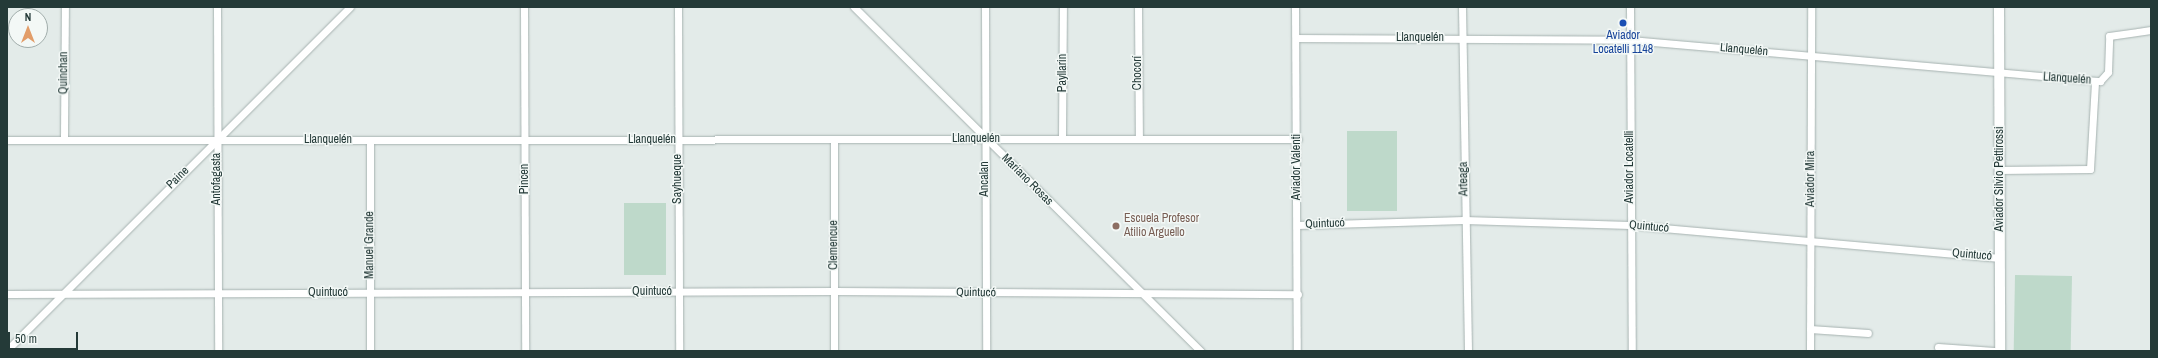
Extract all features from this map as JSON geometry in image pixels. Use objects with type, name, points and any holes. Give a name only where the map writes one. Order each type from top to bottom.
[{"type":"main road","name":"Aviador Silvio Pettirossi","points":[[1999,7],[2000,351]]},
{"type":"street","name":"Quinchan","points":[[64,7],[64,139]]},
{"type":"street","name":"Antofagasta","points":[[217,7],[218,351]]},
{"type":"street","name":"Paine","points":[[7,350],[350,7]]},
{"type":"street","name":"Pincen","points":[[524,7],[525,351]]},
{"type":"street","name":"Sayhueque","points":[[678,7],[678,351]]},
{"type":"street","name":"Mariano Rosas","points":[[854,7],[985,139],[1202,351]]},
{"type":"street","name":"Ancalan","points":[[985,7],[986,351]]},
{"type":"street","name":"Payllarin","points":[[1062,138],[1063,7]]},
{"type":"street","name":"Chocorí","points":[[1138,7],[1138,139]]},
{"type":"street","name":"Aviador Valenti","points":[[1295,7],[1298,139],[1297,351]]},
{"type":"street","name":"Arteaga","points":[[1462,7],[1464,220],[1468,351]]},
{"type":"street","name":"Aviador Locatelli","points":[[1630,7],[1630,225],[1632,351]]},
{"type":"street","name":"Aviador Mira","points":[[1810,351],[1811,7]]},
{"type":"street","name":"Llanquelén","points":[[1296,38],[1630,40],[2095,81],[2105,78],[2108,72],[2109,36],[2151,30]]},
{"type":"street","points":[[2000,170],[2090,169],[2095,81]]},
{"type":"street","name":"Llanquelén","points":[[7,140],[1298,139]]},
{"type":"street","name":"Manuel Grande","points":[[370,140],[370,351]]},
{"type":"street","name":"Clemencue","points":[[834,140],[834,351]]},
{"type":"street","name":"Quintucó","points":[[1297,225],[1464,220],[1630,225],[2000,258]]},
{"type":"street","name":"Quintucó","points":[[7,294],[835,291],[1298,294]]},
{"type":"street","points":[[1810,329],[1868,333]]},
{"type":"street","points":[[1938,347],[1994,351]]},
{"type":"green space","points":[[1347,131],[1397,131],[1397,211],[1347,211]]},
{"type":"green space","points":[[624,203],[666,203],[666,275],[624,275]]},
{"type":"green space","points":[[2015,275],[2072,276],[2071,351],[2014,351]]},
{"type":"place","name":"Aviador Locatelli 1148","points":[[1623,23]]},
{"type":"place","name":"Escuela Profesor Atilio Arguello","points":[[1116,226]]}]
